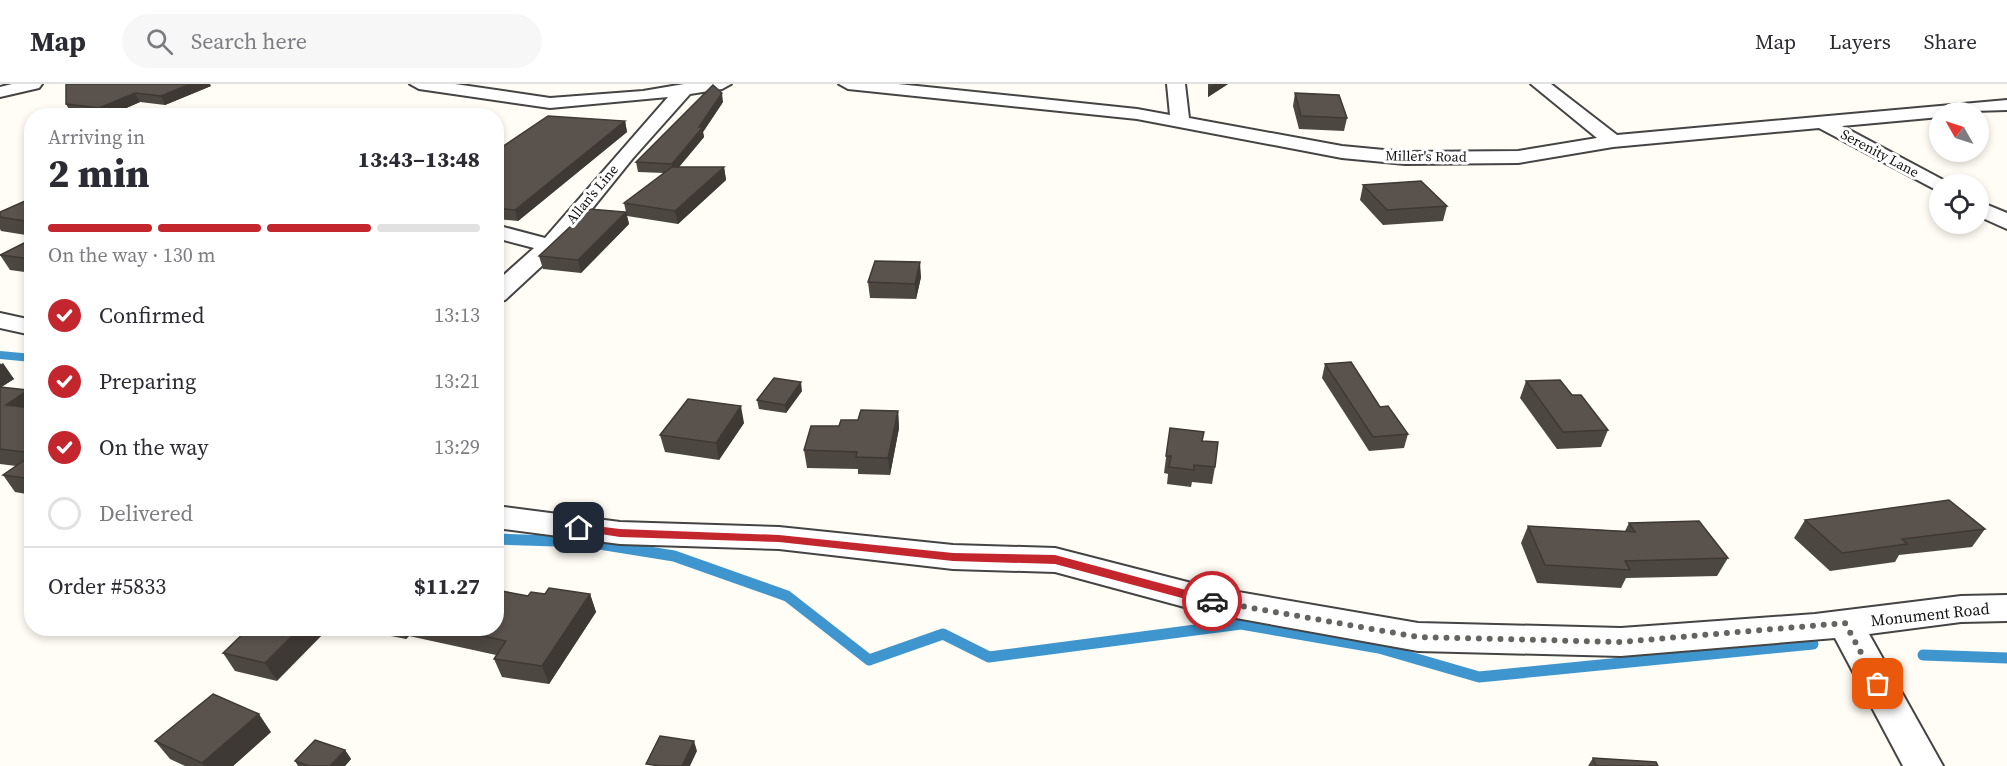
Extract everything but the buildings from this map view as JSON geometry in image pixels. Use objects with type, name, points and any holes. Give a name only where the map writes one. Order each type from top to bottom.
[{"type":"street","points":[[0,92],[33,84]]},
{"type":"street","points":[[419,84],[550,103],[722,84]]},
{"type":"street","name":"Miller's Road","points":[[848,84],[1050,103],[1180,122],[1342,152],[1405,158],[1518,157],[1613,141],[2007,105]]},
{"type":"street","points":[[1176,84],[1180,122]]},
{"type":"street","points":[[1540,84],[1613,141]]},
{"type":"street","name":"Allan's Line","points":[[504,288],[550,246],[626,154],[685,89]]},
{"type":"street","name":"Serenity Lane","points":[[1820,121],[1929,180]]},
{"type":"street","points":[[1989,213],[2007,222]]},
{"type":"street","points":[[504,233],[550,246]]},
{"type":"street","points":[[0,320],[24,326]]},
{"type":"street","name":"Monument Road","points":[[504,518],[620,533],[779,538],[953,557],[1055,560],[1203,600],[1418,637],[1621,642],[1845,623],[1961,609],[2007,608]]},
{"type":"street","points":[[1845,623],[1923,766]]},
{"type":"waterway","points":[[0,355],[24,357]]},
{"type":"waterway","points":[[504,539],[587,542],[674,556],[787,596],[869,660],[943,634],[989,657],[1241,624],[1379,648],[1479,677],[1813,644]]},
{"type":"waterway","points":[[1923,655],[2007,658]]},
{"type":"way so far","points":[[1212,601],[1418,637],[1621,642],[1845,623],[1878,684]]},
{"type":"route","points":[[579,528],[620,533],[779,538],[953,557],[1055,560],[1212,601]]}]
